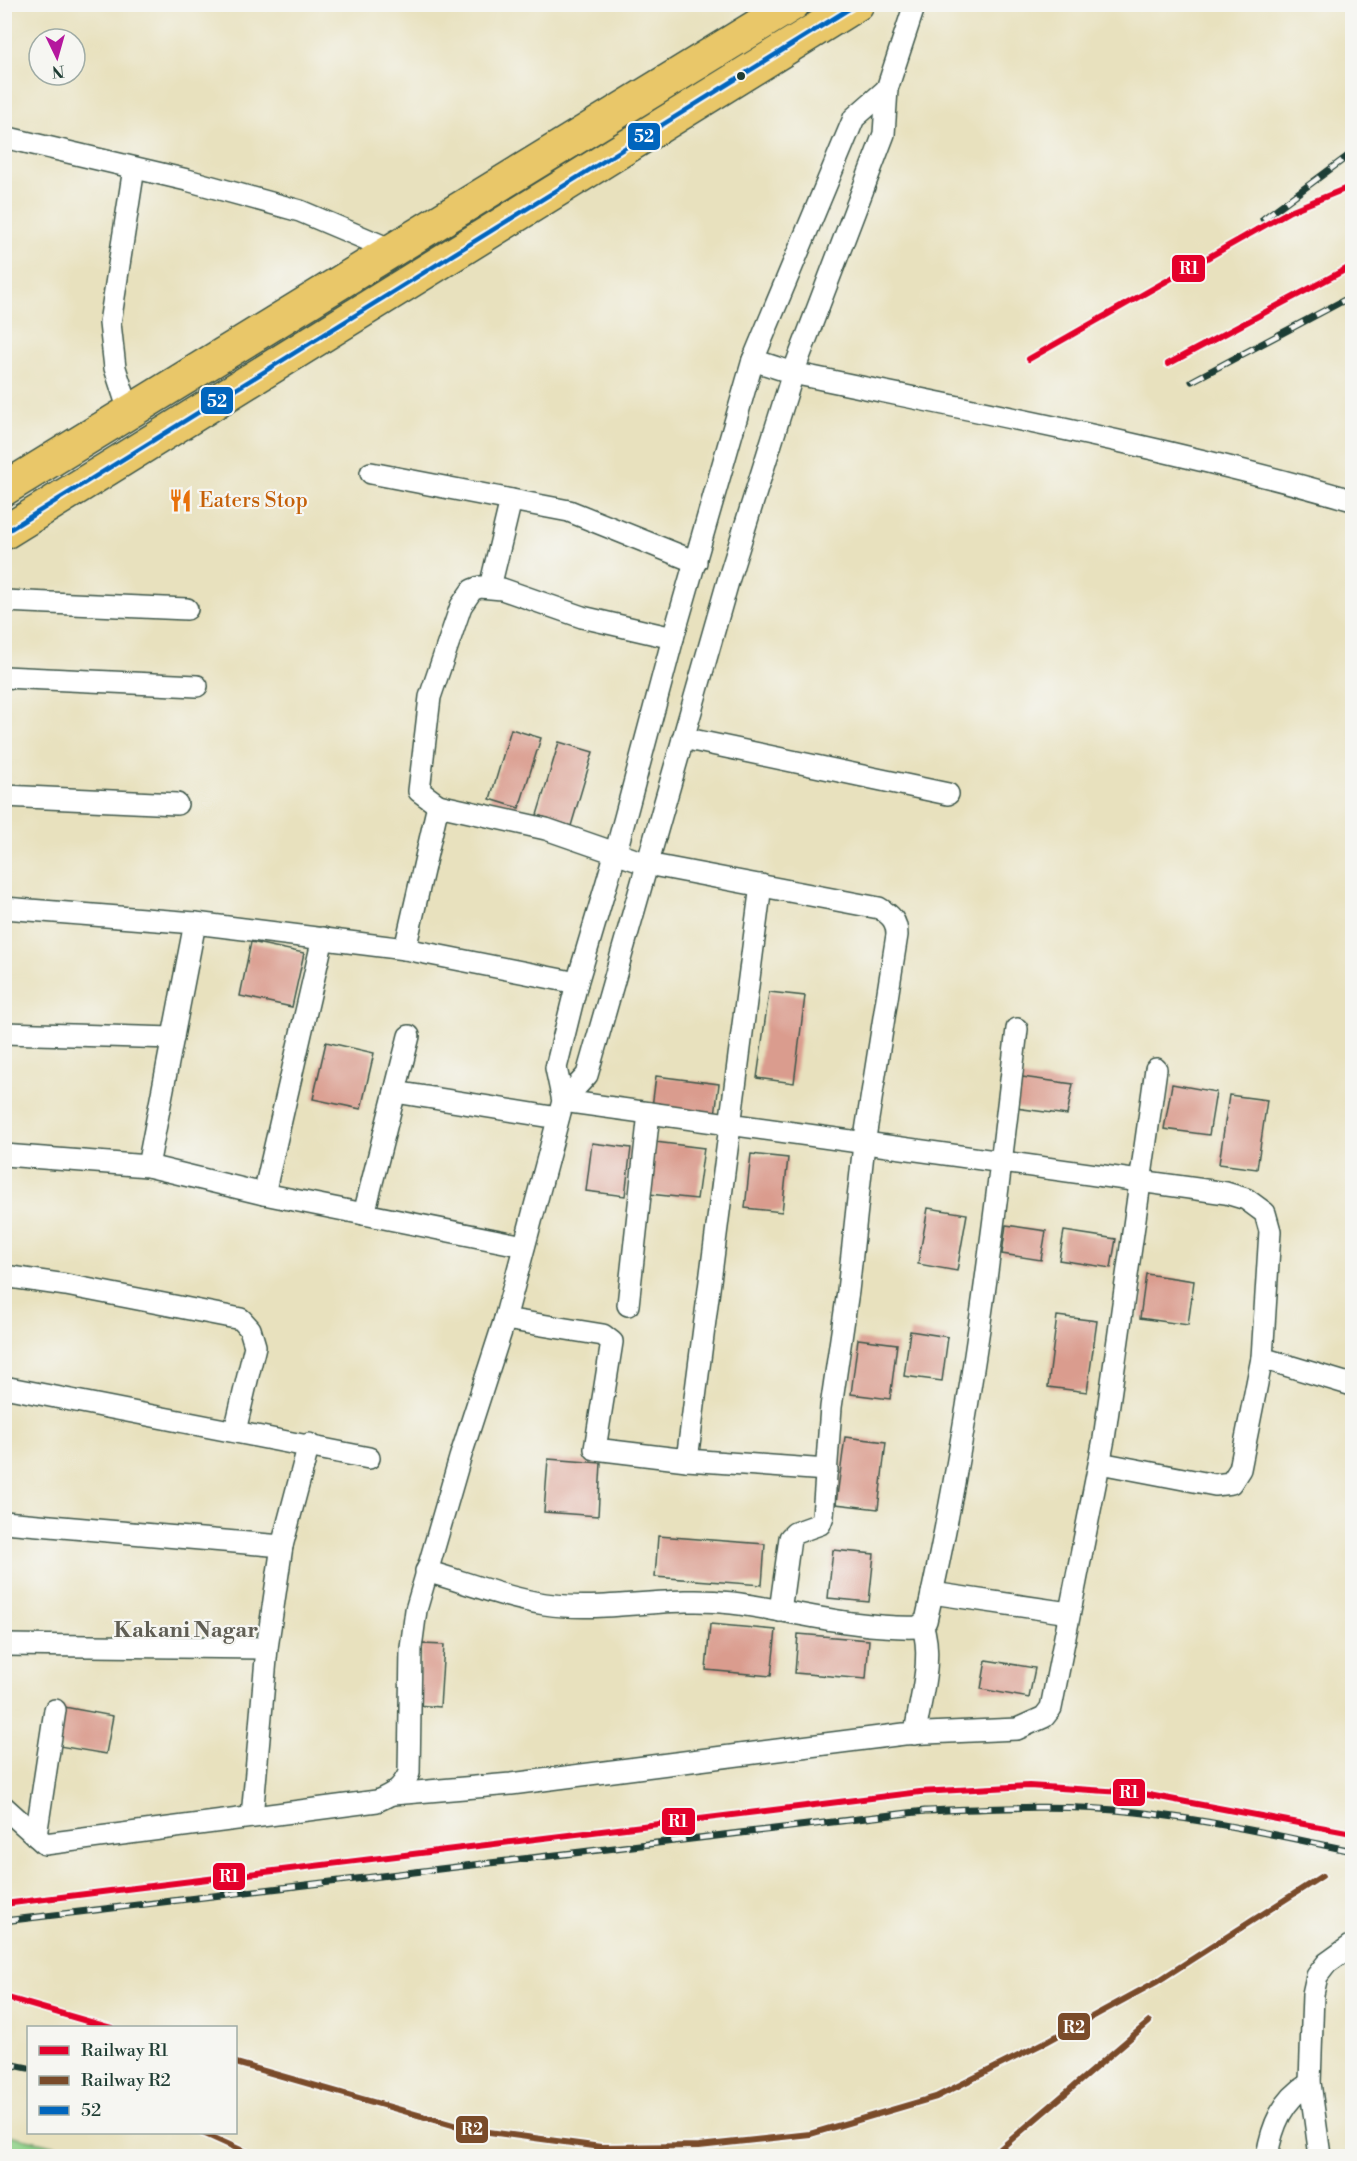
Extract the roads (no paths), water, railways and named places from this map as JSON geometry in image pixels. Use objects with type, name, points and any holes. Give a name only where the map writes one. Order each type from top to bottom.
[{"type":"main road","points":[[4,489],[793,4]]},
{"type":"main road","points":[[4,533],[857,4]]},
{"type":"street","points":[[560,1109],[587,1075],[729,578],[793,374],[884,134],[887,89],[915,4]]},
{"type":"street","points":[[4,1807],[45,1844],[377,1801],[393,1794],[404,1785],[409,1773],[411,1648],[426,1571],[505,1319],[560,1109],[556,1068],[577,983],[615,855],[673,638],[753,360],[854,118],[887,89]]},
{"type":"street","points":[[4,137],[300,211],[392,250]]},
{"type":"street","points":[[129,411],[115,368],[110,323],[134,168]]},
{"type":"street","points":[[753,360],[793,374],[1143,446],[1258,473],[1353,500]]},
{"type":"street","points":[[371,473],[569,511],[696,562]]},
{"type":"street","points":[[490,587],[511,500]]},
{"type":"street","points":[[673,638],[582,616],[490,587],[472,590],[461,606],[430,697],[419,791],[438,804],[546,829],[615,855],[647,864],[879,908],[890,914],[897,927],[864,1144],[848,1291],[831,1407],[823,1516],[819,1524],[812,1529],[795,1533],[790,1538],[780,1611]]},
{"type":"street","points":[[4,601],[188,609]]},
{"type":"street","points":[[4,677],[197,686]]},
{"type":"street","points":[[683,738],[948,794]]},
{"type":"street","points":[[4,796],[177,804]]},
{"type":"street","points":[[405,949],[438,804]]},
{"type":"street","points":[[687,1460],[761,885]]},
{"type":"street","points":[[4,908],[195,923],[323,938],[405,949],[577,983]]},
{"type":"street","points":[[148,1166],[195,923]]},
{"type":"street","points":[[264,1194],[323,938]]},
{"type":"street","points":[[426,1571],[544,1604],[600,1606],[671,1599],[731,1603],[877,1626],[918,1627],[926,1621],[966,1418],[1002,1161],[1017,1029]]},
{"type":"street","points":[[4,1033],[173,1038]]},
{"type":"street","points":[[364,1214],[409,1036]]},
{"type":"street","points":[[393,1794],[511,1784],[915,1734],[1017,1728],[1044,1717],[1051,1708],[1100,1463],[1156,1069]]},
{"type":"street","points":[[395,1092],[560,1109],[649,1113],[864,1144],[1142,1179],[1226,1193],[1246,1199],[1265,1213],[1270,1231],[1270,1259],[1262,1358],[1240,1469],[1231,1483],[1215,1485],[1100,1463]]},
{"type":"street","points":[[628,1305],[649,1113]]},
{"type":"street","points":[[4,1155],[148,1166],[264,1194],[524,1246]]},
{"type":"street","points":[[4,1276],[66,1285],[241,1319],[250,1329],[255,1346],[235,1431]]},
{"type":"street","points":[[505,1319],[603,1335],[612,1342],[595,1449],[687,1460],[827,1470]]},
{"type":"street","points":[[1262,1358],[1353,1385]]},
{"type":"street","points":[[4,1387],[309,1444],[369,1458]]},
{"type":"street","points":[[252,1817],[267,1648],[282,1546],[309,1444]]},
{"type":"street","points":[[4,1522],[282,1546]]},
{"type":"street","points":[[932,1593],[1069,1613]]},
{"type":"street","points":[[915,1734],[927,1656],[926,1635],[922,1624]]},
{"type":"street","points":[[4,1645],[267,1648]]},
{"type":"street","points":[[36,1836],[55,1710]]},
{"type":"street","points":[[1320,2157],[1310,2083],[1313,1994],[1317,1976],[1328,1963],[1353,1945]]},
{"type":"street","points":[[1266,2157],[1271,2130],[1289,2100],[1310,2083]]},
{"type":"railway","points":[[1263,219],[1352,153]]},
{"type":"railway","points":[[1029,359],[1290,211],[1352,186]]},
{"type":"railway","points":[[1168,364],[1352,266]]},
{"type":"railway","points":[[1192,381],[1352,296]]},
{"type":"railway","points":[[4,1904],[920,1792],[1029,1786],[1138,1793],[1352,1833]]},
{"type":"railway","points":[[4,1921],[925,1811],[1057,1807],[1136,1812],[1218,1824],[1352,1851]]},
{"type":"railway","points":[[237,2063],[467,2129],[601,2147],[699,2146],[810,2134],[936,2097],[1046,2042],[1158,1981],[1322,1876]]},
{"type":"railway","points":[[4,1997],[104,2026]]},
{"type":"railway","points":[[4,2063],[27,2068]]},
{"type":"railway","points":[[205,2134],[254,2156]]},
{"type":"rail line","name":"R1","points":[[1029,359],[1290,211],[1352,186]]},
{"type":"rail line","name":"R1","points":[[1168,364],[1352,266]]},
{"type":"rail line","name":"R1","points":[[4,1904],[920,1792],[1029,1786],[1138,1793],[1352,1833]]},
{"type":"rail line","name":"R2","points":[[237,2063],[467,2129],[601,2147],[699,2146],[810,2134],[936,2097],[1046,2042],[1158,1981],[1322,1876]]},
{"type":"rail line","name":"R1","points":[[4,1997],[104,2026]]},
{"type":"rail line","name":"R2","points":[[992,2156],[1149,2022]]},
{"type":"rail line","name":"R2","points":[[205,2134],[254,2156]]},
{"type":"place","name":"Eaters Stop","points":[[181,501]]},
{"type":"district","name":"Kakani Nagar","points":[[186,1630]]}]
